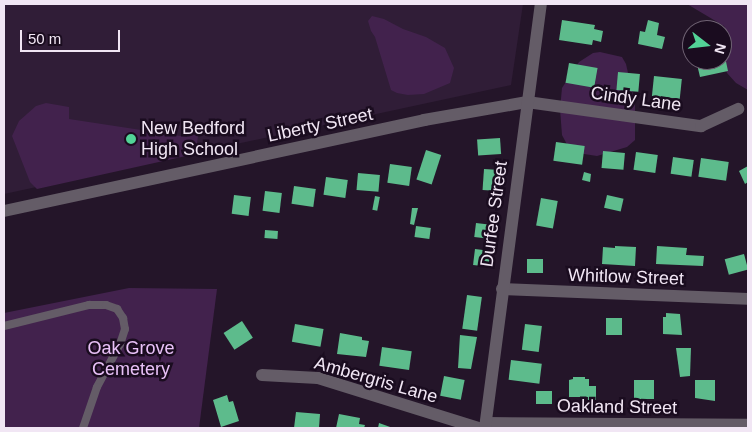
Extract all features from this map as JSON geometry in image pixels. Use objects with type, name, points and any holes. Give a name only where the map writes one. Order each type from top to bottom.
[{"type":"street","name":"Durfee Street","points":[[483,426],[541,4]]},
{"type":"street","name":"Cindy Lane","points":[[527,102],[701,126],[738,109]]},
{"type":"street","name":"Liberty Street","points":[[4,211],[424,120],[527,102]]},
{"type":"street","name":"Whitlow Street","points":[[502,289],[748,299]]},
{"type":"street","name":"Ambergris Lane","points":[[262,376],[318,378],[483,426]]},
{"type":"street","name":"Oakland Street","points":[[483,426],[748,425]]},
{"type":"lane","points":[[4,326],[90,306],[106,306],[117,309],[123,318],[125,329],[120,344],[98,387],[83,428]]},
{"type":"shaded area","name":"New Bedford High School","points":[[4,4],[523,4],[511,85],[4,194]]},
{"type":"green space","points":[[687,4],[748,4],[748,90],[736,83],[726,70],[732,70],[732,20],[714,20]]},
{"type":"green space","points":[[372,16],[384,19],[403,29],[426,37],[445,48],[454,68],[450,83],[424,94],[408,95],[391,90],[375,37],[368,21]]},
{"type":"green space","points":[[600,52],[622,57],[626,64],[635,104],[635,140],[627,147],[597,156],[571,152],[562,135],[560,109],[562,88],[579,62],[593,53]]},
{"type":"green space","points":[[46,103],[69,107],[69,119],[187,137],[189,127],[194,126],[199,131],[195,154],[37,189],[30,182],[12,136],[19,121],[36,106]]},
{"type":"green space","name":"Oak Grove Cemetery","points":[[129,288],[217,289],[199,428],[4,428],[4,313]]},
{"type":"building","points":[[562,20],[595,25],[594,29],[603,31],[601,42],[593,40],[592,45],[559,40]]},
{"type":"building","points":[[648,20],[659,23],[657,35],[665,37],[662,49],[638,44],[640,31],[645,32]]},
{"type":"building","points":[[569,63],[598,68],[594,88],[566,83]]},
{"type":"building","points":[[698,70],[728,70],[728,71],[700,77]]},
{"type":"building","points":[[618,72],[640,74],[638,92],[616,90]]},
{"type":"building","points":[[654,76],[682,79],[680,99],[652,96]]},
{"type":"building","points":[[500,138],[501,154],[478,156],[477,140]]},
{"type":"building","points":[[556,142],[585,146],[582,165],[553,161]]},
{"type":"building","points":[[426,150],[441,155],[432,184],[416,179]]},
{"type":"building","points":[[603,151],[625,153],[623,170],[602,168]]},
{"type":"building","points":[[636,152],[658,155],[655,173],[633,170]]},
{"type":"building","points":[[673,157],[694,160],[691,177],[671,174]]},
{"type":"building","points":[[701,158],[729,162],[726,181],[698,177]]},
{"type":"building","points":[[390,164],[412,167],[409,186],[387,183]]},
{"type":"building","points":[[748,166],[748,182],[745,184],[739,171]]},
{"type":"building","points":[[484,169],[500,170],[498,191],[483,190]]},
{"type":"building","points":[[584,172],[591,174],[590,182],[582,180]]},
{"type":"building","points":[[358,173],[380,175],[378,192],[357,190]]},
{"type":"building","points":[[326,177],[348,180],[345,198],[323,195]]},
{"type":"building","points":[[294,186],[316,189],[313,207],[291,204]]},
{"type":"building","points":[[265,191],[282,193],[279,213],[263,211]]},
{"type":"building","points":[[234,195],[251,197],[249,216],[232,214]]},
{"type":"building","points":[[607,195],[624,199],[621,211],[604,208]]},
{"type":"building","points":[[375,196],[380,197],[377,211],[372,210]]},
{"type":"building","points":[[541,198],[558,201],[553,229],[536,226]]},
{"type":"building","points":[[412,208],[418,208],[414,225],[410,224]]},
{"type":"building","points":[[476,223],[493,225],[491,239],[474,237]]},
{"type":"building","points":[[416,226],[431,228],[429,239],[414,237]]},
{"type":"building","points":[[265,230],[278,231],[277,239],[264,238]]},
{"type":"building","points":[[615,246],[636,247],[635,266],[602,264],[603,247],[615,248]]},
{"type":"building","points":[[657,246],[687,248],[686,255],[704,256],[703,266],[656,264]]},
{"type":"building","points":[[475,249],[491,251],[489,267],[473,265]]},
{"type":"building","points":[[744,254],[748,269],[729,275],[725,259]]},
{"type":"building","points":[[527,259],[543,259],[543,273],[527,273]]},
{"type":"building","points":[[467,295],[482,297],[477,331],[462,329]]},
{"type":"building","points":[[666,313],[680,314],[682,335],[663,334],[663,317],[666,317]]},
{"type":"building","points":[[606,318],[622,318],[622,335],[606,335]]},
{"type":"building","points":[[242,321],[253,338],[234,350],[224,333]]},
{"type":"building","points":[[295,324],[324,329],[320,347],[292,342]]},
{"type":"building","points":[[525,324],[542,326],[539,352],[522,350]]},
{"type":"building","points":[[340,333],[362,337],[362,340],[369,341],[366,357],[337,354]]},
{"type":"building","points":[[460,335],[477,337],[471,369],[458,368]]},
{"type":"building","points":[[382,347],[412,351],[409,370],[379,366]]},
{"type":"building","points":[[676,348],[691,348],[690,376],[680,377]]},
{"type":"building","points":[[511,360],[542,364],[539,384],[509,380]]},
{"type":"building","points":[[444,376],[465,380],[461,400],[440,396]]},
{"type":"building","points":[[573,377],[585,377],[585,379],[589,379],[589,386],[596,386],[596,400],[588,400],[588,397],[569,397],[569,380],[573,379]]},
{"type":"building","points":[[634,380],[654,380],[654,399],[634,399]]},
{"type":"building","points":[[695,380],[715,380],[715,401],[695,398]]},
{"type":"building","points":[[536,391],[552,391],[552,404],[536,404]]},
{"type":"building","points":[[227,395],[229,402],[233,401],[239,421],[221,427],[213,400]]},
{"type":"building","points":[[296,412],[320,414],[319,428],[294,428]]},
{"type":"building","points":[[339,414],[360,418],[359,424],[365,425],[364,428],[336,428]]},
{"type":"building","points":[[379,423],[393,428],[378,428]]},
{"type":"place","name":"New Bedford High School","points":[[131,139]]}]
